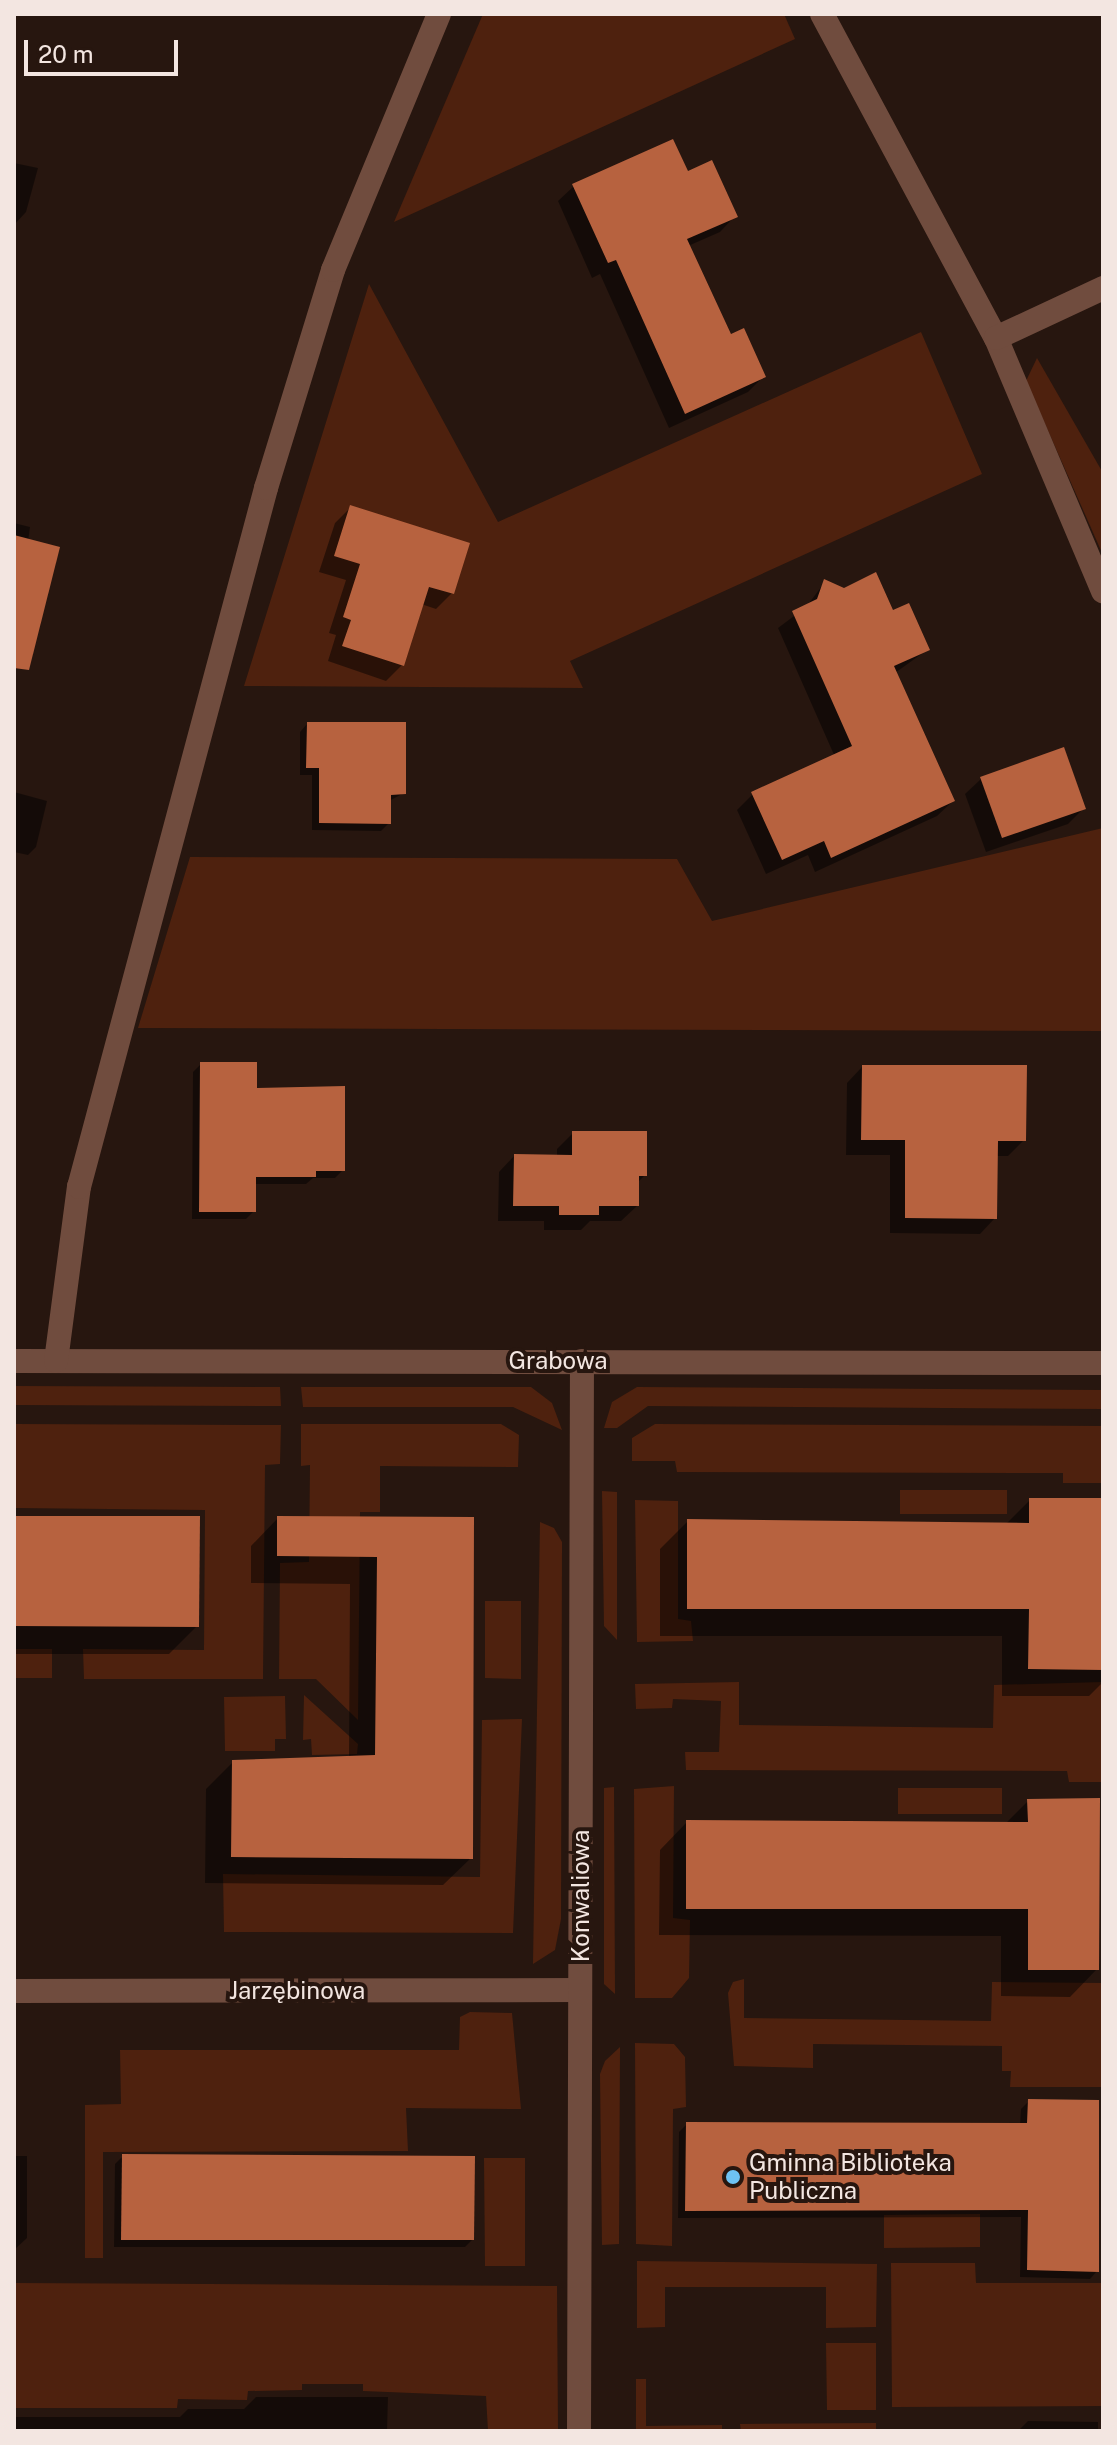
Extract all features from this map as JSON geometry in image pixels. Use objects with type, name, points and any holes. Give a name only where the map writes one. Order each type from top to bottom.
[{"type":"street","points":[[56,1361],[79,1187],[266,488],[333,270],[439,14]]},
{"type":"street","points":[[822,14],[996,338],[1030,428],[1103,591]]},
{"type":"street","points":[[996,338],[1103,288]]},
{"type":"street","name":"Grabowa","points":[[14,1361],[1103,1363]]},
{"type":"street","name":"Konwaliowa","points":[[579,2431],[582,1361]]},
{"type":"street","name":"Jarzębinowa","points":[[14,1991],[580,1990]]},
{"type":"shaded area","points":[[483,14],[784,14],[795,39],[394,222]]},
{"type":"shaded area","points":[[369,284],[498,522],[921,332],[982,474],[570,661],[583,688],[244,686]]},
{"type":"shaded area","points":[[1037,358],[1103,473],[1103,555],[1026,381]]},
{"type":"shaded area","points":[[1103,828],[1103,1031],[138,1028],[190,857],[677,859],[712,921]]},
{"type":"shaded area","points":[[14,1386],[280,1387],[281,1406],[14,1405]]},
{"type":"shaded area","points":[[301,1387],[531,1387],[552,1403],[562,1430],[513,1407],[303,1407]]},
{"type":"shaded area","points":[[637,1387],[1103,1390],[1103,1409],[648,1406],[617,1428],[604,1428],[612,1402]]},
{"type":"shaded area","points":[[14,1424],[281,1425],[280,1464],[265,1465],[263,1679],[84,1679],[83,1649],[204,1650],[205,1510],[14,1508]]},
{"type":"shaded area","points":[[301,1424],[501,1424],[519,1435],[518,1467],[380,1466],[380,1512],[360,1512],[358,1720],[316,1679],[279,1679],[280,1563],[309,1562],[310,1465],[301,1466]]},
{"type":"shaded area","points":[[655,1424],[1103,1426],[1103,1483],[1063,1483],[1063,1473],[677,1472],[675,1461],[632,1461],[632,1438]]},
{"type":"shaded area","points":[[900,1490],[1007,1490],[1007,1514],[900,1514]]},
{"type":"shaded area","points":[[602,1491],[617,1492],[617,1640],[604,1626]]},
{"type":"shaded area","points":[[635,1500],[678,1501],[678,1619],[691,1621],[693,1641],[637,1642]]},
{"type":"shaded area","points":[[540,1522],[554,1528],[562,1542],[561,1919],[555,1950],[533,1964]]},
{"type":"shaded area","points":[[485,1601],[521,1601],[521,1679],[485,1678]]},
{"type":"shaded area","points":[[14,1649],[52,1649],[52,1678],[14,1678]]},
{"type":"shaded area","points":[[739,1682],[739,1725],[993,1728],[994,1685],[1103,1682],[1103,1782],[1069,1782],[1067,1771],[686,1770],[685,1752],[719,1752],[721,1701],[673,1699],[672,1708],[636,1709],[635,1684]]},
{"type":"shaded area","points":[[304,1695],[358,1744],[357,1754],[312,1755],[311,1739],[303,1740]]},
{"type":"shaded area","points":[[285,1696],[286,1739],[275,1739],[275,1751],[225,1751],[224,1697]]},
{"type":"shaded area","points":[[522,1719],[513,1933],[224,1932],[223,1874],[480,1877],[482,1720]]},
{"type":"shaded area","points":[[674,1786],[673,1918],[690,1920],[689,1978],[672,1998],[635,1998],[634,1789]]},
{"type":"shaded area","points":[[614,1787],[615,1994],[604,1984],[604,1788]]},
{"type":"shaded area","points":[[898,1788],[1002,1788],[1002,1814],[898,1814]]},
{"type":"shaded area","points":[[744,1979],[744,2018],[991,2021],[992,1982],[1103,1983],[1103,2087],[1010,2087],[1011,2071],[1002,2071],[1002,2046],[813,2044],[813,2068],[734,2066],[728,1993],[733,1982]]},
{"type":"shaded area","points":[[470,2012],[512,2013],[521,2109],[406,2108],[408,2151],[103,2152],[103,2258],[85,2258],[85,2105],[121,2104],[120,2050],[459,2050],[460,2017]]},
{"type":"shaded area","points":[[635,2043],[674,2044],[685,2057],[686,2107],[673,2109],[672,2246],[636,2244]]},
{"type":"shaded area","points":[[620,2047],[619,2244],[602,2245],[600,2074],[605,2061]]},
{"type":"shaded area","points":[[484,2158],[525,2158],[525,2266],[485,2266]]},
{"type":"shaded area","points":[[980,2214],[980,2247],[884,2248],[884,2215]]},
{"type":"shaded area","points":[[637,2261],[877,2264],[876,2327],[826,2328],[826,2287],[665,2287],[665,2327],[637,2328]]},
{"type":"shaded area","points":[[891,2263],[975,2263],[976,2283],[1103,2283],[1103,2406],[892,2407]]},
{"type":"shaded area","points":[[14,2283],[557,2286],[558,2431],[488,2431],[486,2396],[363,2391],[363,2384],[302,2384],[302,2390],[248,2391],[247,2400],[178,2399],[177,2408],[14,2408]]},
{"type":"shaded area","points":[[826,2343],[876,2343],[876,2410],[827,2410]]},
{"type":"shaded area","points":[[636,2379],[646,2379],[646,2426],[722,2425],[722,2431],[636,2431]]},
{"type":"shaded area","points":[[876,2423],[876,2431],[741,2431],[740,2424]]},
{"type":"building","points":[[673,139],[688,171],[712,160],[738,217],[687,239],[731,334],[744,328],[766,377],[685,414],[616,260],[608,263],[572,184]]},
{"type":"building","points":[[350,505],[470,543],[454,594],[429,587],[404,666],[342,646],[351,620],[343,617],[360,564],[334,556]]},
{"type":"building","points":[[14,535],[60,547],[29,670],[14,668]]},
{"type":"building","points":[[876,572],[893,610],[909,603],[930,650],[894,666],[955,801],[831,858],[824,841],[782,860],[751,792],[852,746],[792,611],[817,599],[824,579],[844,588]]},
{"type":"building","points":[[307,722],[406,722],[406,794],[391,795],[391,824],[319,823],[319,768],[306,768]]},
{"type":"building","points":[[1064,747],[1086,809],[1002,838],[980,777]]},
{"type":"building","points":[[200,1062],[257,1062],[257,1088],[345,1086],[345,1171],[316,1171],[316,1177],[256,1177],[256,1212],[199,1212]]},
{"type":"building","points":[[862,1065],[1027,1065],[1026,1141],[998,1141],[997,1219],[905,1218],[905,1140],[861,1140]]},
{"type":"building","points":[[572,1131],[647,1131],[647,1176],[639,1176],[639,1206],[599,1206],[599,1215],[559,1215],[559,1206],[513,1206],[514,1154],[572,1155]]},
{"type":"building","points":[[1029,1498],[1103,1498],[1103,1670],[1028,1669],[1029,1609],[687,1609],[687,1519],[1029,1523]]},
{"type":"building","points":[[14,1516],[200,1516],[199,1627],[14,1626]]},
{"type":"building","points":[[277,1516],[474,1517],[473,1859],[231,1857],[232,1760],[375,1755],[377,1557],[277,1556]]},
{"type":"building","points":[[1100,1798],[1099,1970],[1028,1970],[1028,1909],[686,1909],[686,1820],[1028,1822],[1027,1799]]},
{"type":"building","points":[[1028,2099],[1099,2100],[1099,2272],[1027,2270],[1028,2210],[685,2211],[686,2122],[1027,2123]]},
{"type":"building","points":[[122,2154],[475,2156],[474,2240],[121,2240]]},
{"type":"place","name":"Gminna Biblioteka Publiczna","points":[[733,2177]]}]
